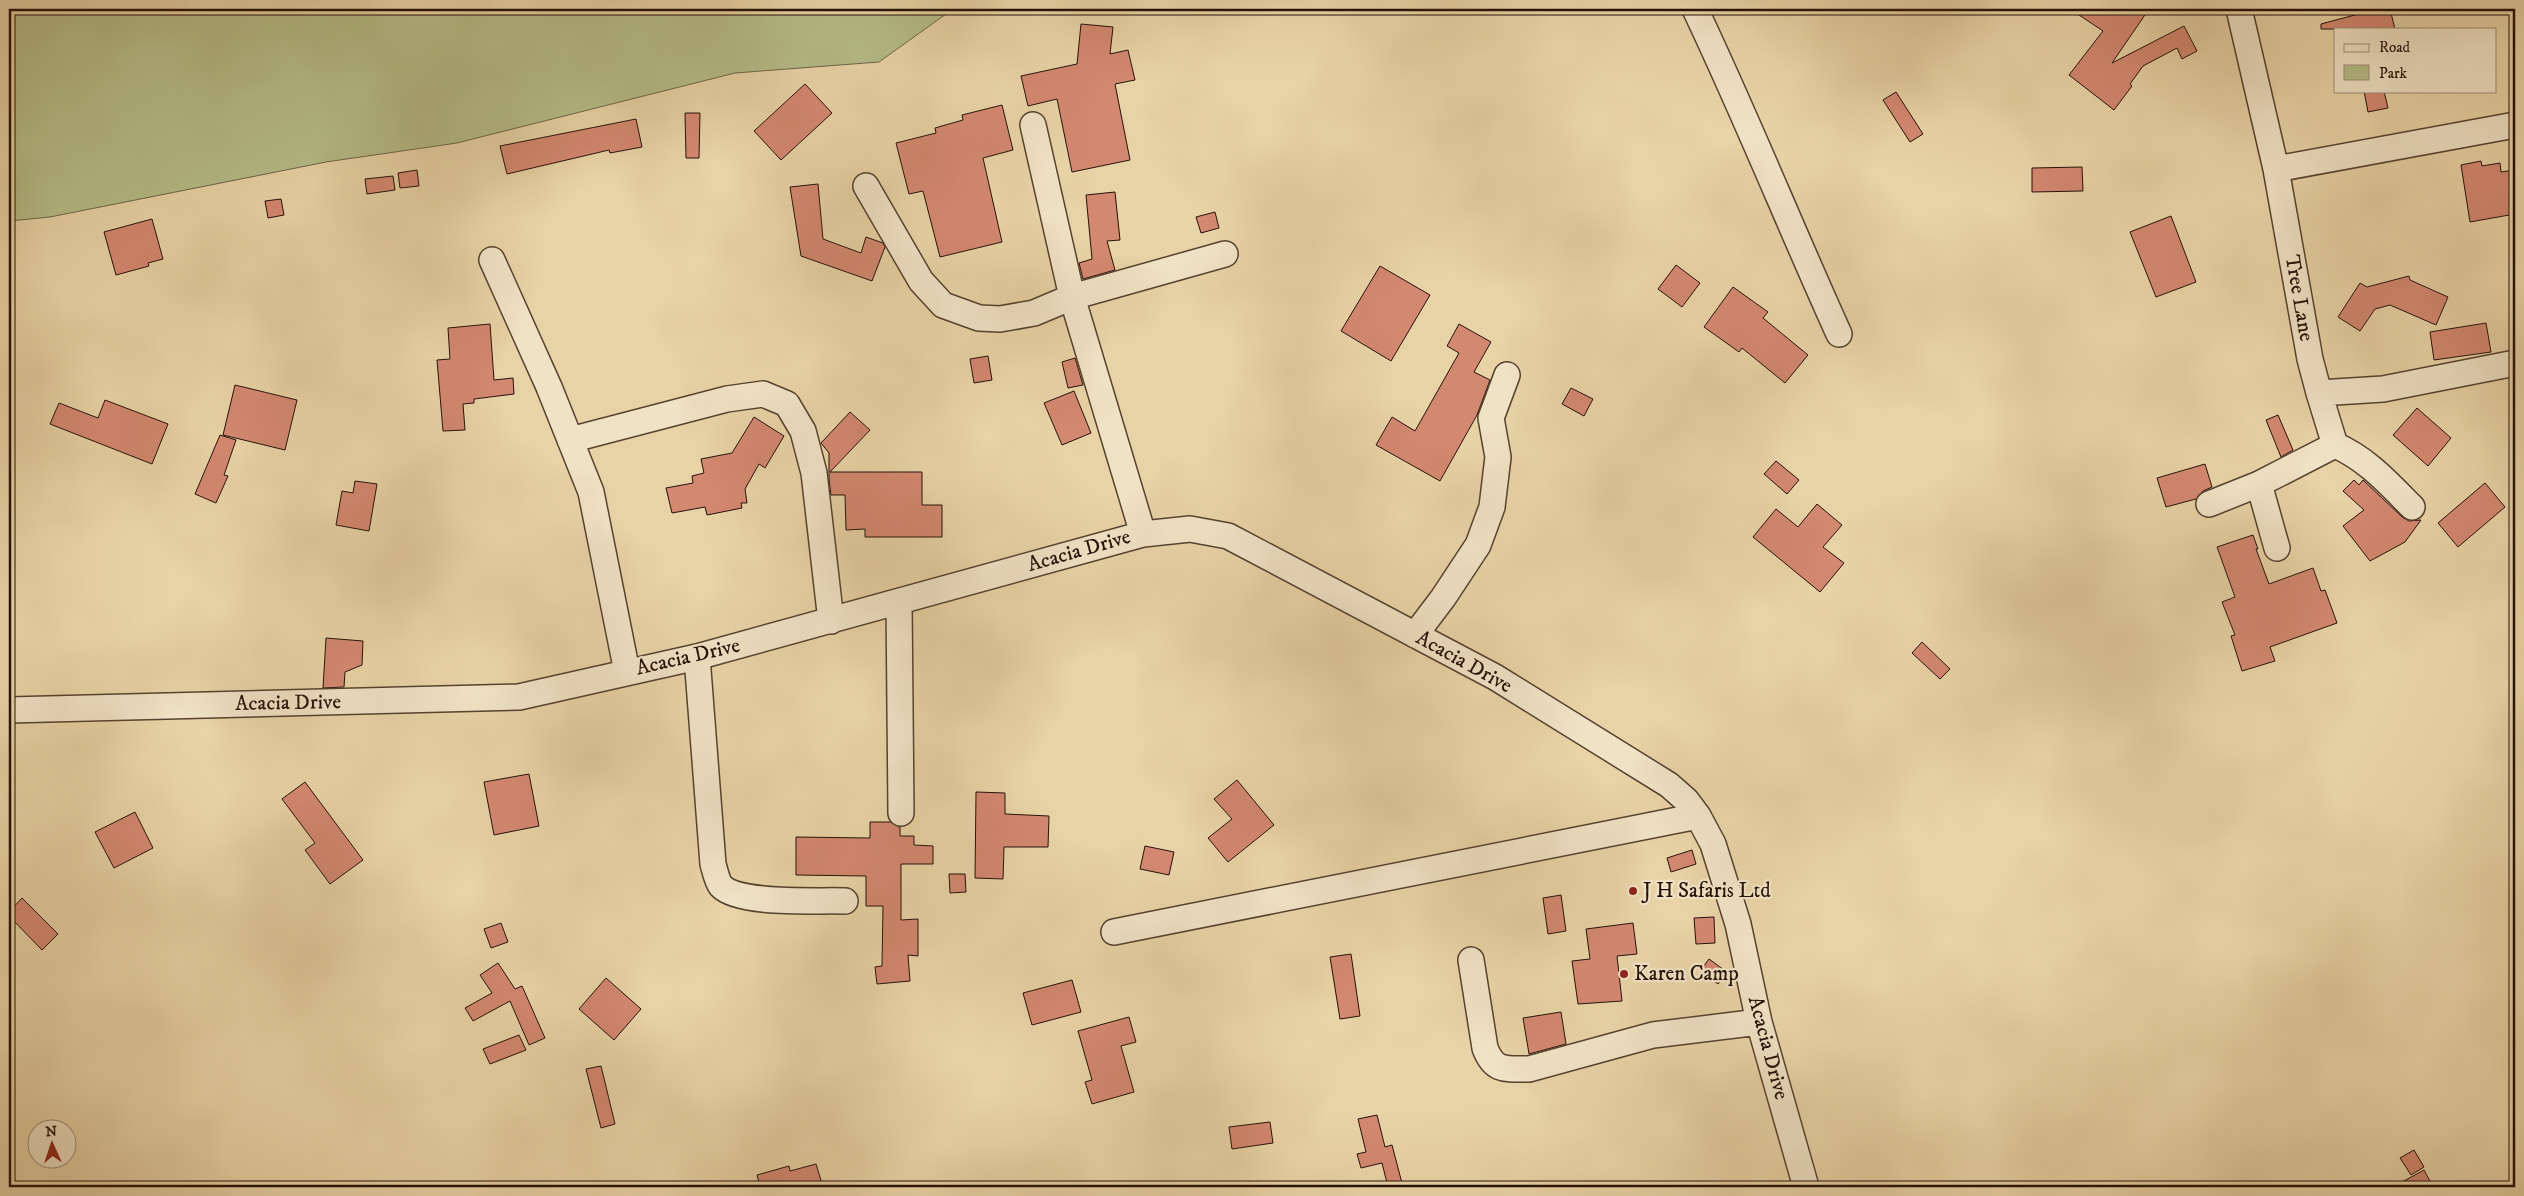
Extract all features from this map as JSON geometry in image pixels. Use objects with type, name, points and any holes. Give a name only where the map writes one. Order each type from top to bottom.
[{"type":"street","points":[[1695,9],[1757,141],[1795,237],[1839,334]]},
{"type":"street","name":"Tree Lane","points":[[2238,9],[2276,169],[2310,359],[2336,446]]},
{"type":"street","points":[[2276,169],[2515,124]]},
{"type":"street","points":[[1033,125],[1072,297],[1143,534]]},
{"type":"street","points":[[866,186],[921,281],[943,305],[979,318],[1000,320],[1034,313],[1072,297],[1225,254]]},
{"type":"street","points":[[492,260],[549,387],[591,492],[627,672]]},
{"type":"street","points":[[2319,393],[2383,389],[2515,363]]},
{"type":"street","points":[[1415,635],[1443,598],[1478,545],[1492,507],[1498,457],[1491,418],[1507,375]]},
{"type":"street","points":[[570,440],[728,399],[763,394],[787,404],[802,431],[814,472],[831,621]]},
{"type":"street","points":[[2209,504],[2259,484],[2336,446],[2356,454],[2412,507]]},
{"type":"street","points":[[2259,484],[2277,548]]},
{"type":"street","name":"Acacia Drive","points":[[9,710],[519,697],[696,657],[1143,534],[1190,529],[1228,536],[1495,677],[1669,785],[1686,800],[1698,816],[1713,844],[1738,924],[1759,1022],[1806,1187]]},
{"type":"street","points":[[899,602],[901,813]]},
{"type":"street","points":[[696,657],[713,864],[720,885],[735,895],[745,897],[845,901]]},
{"type":"street","points":[[1114,932],[1698,816]]},
{"type":"street","points":[[1472,960],[1485,1048],[1489,1059],[1496,1066],[1508,1069],[1529,1069],[1653,1035],[1759,1022]]},
{"type":"green space","points":[[9,9],[953,9],[879,62],[735,73],[457,143],[326,162],[50,217],[9,221]]},
{"type":"building","points":[[2070,9],[2149,9],[2112,63],[2184,26],[2197,51],[2182,59],[2177,48],[2143,66],[2130,84],[2132,86],[2114,110],[2069,75],[2103,31]]},
{"type":"building","points":[[2377,9],[2390,9],[2395,28],[2321,29],[2321,24]]},
{"type":"building","points":[[1081,24],[1113,27],[1110,54],[1128,50],[1135,80],[1115,84],[1130,160],[1072,172],[1057,99],[1028,106],[1021,76],[1077,64]]},
{"type":"building","points":[[805,84],[832,113],[781,160],[754,131]]},
{"type":"building","points":[[1896,92],[1923,134],[1910,142],[1883,100]]},
{"type":"building","points":[[2364,92],[2384,92],[2388,108],[2368,112]]},
{"type":"building","points":[[1002,105],[1013,150],[983,158],[1002,242],[940,257],[923,191],[909,194],[896,143],[936,133],[935,128],[963,120],[962,115]]},
{"type":"building","points":[[685,113],[700,113],[699,158],[686,158]]},
{"type":"building","points":[[636,119],[642,147],[610,153],[609,150],[507,174],[500,146]]},
{"type":"building","points":[[2481,161],[2482,166],[2500,163],[2501,172],[2515,170],[2515,214],[2470,222],[2461,165]]},
{"type":"building","points":[[2082,167],[2083,191],[2032,192],[2032,168]]},
{"type":"building","points":[[417,170],[419,186],[400,188],[398,173]]},
{"type":"building","points":[[393,176],[395,190],[367,194],[365,179]]},
{"type":"building","points":[[818,184],[823,239],[861,253],[866,237],[883,243],[885,247],[872,281],[801,256],[790,187]]},
{"type":"building","points":[[1115,192],[1120,240],[1107,241],[1115,270],[1083,279],[1079,263],[1092,259],[1086,195]]},
{"type":"building","points":[[281,199],[284,215],[268,218],[265,201]]},
{"type":"building","points":[[1215,212],[1219,228],[1201,233],[1196,217]]},
{"type":"building","points":[[2171,216],[2196,282],[2156,297],[2130,232]]},
{"type":"building","points":[[152,219],[163,259],[148,263],[149,266],[116,275],[104,232]]},
{"type":"building","points":[[1676,265],[1700,283],[1682,307],[1658,289]]},
{"type":"building","points":[[1380,266],[1430,295],[1391,361],[1341,331]]},
{"type":"building","points":[[2409,276],[2410,280],[2448,297],[2436,325],[2390,305],[2375,309],[2360,331],[2338,317],[2360,283],[2367,287]]},
{"type":"building","points":[[1733,287],[1768,312],[1763,318],[1808,355],[1785,383],[1742,348],[1739,352],[1704,327]]},
{"type":"building","points":[[2486,323],[2491,352],[2434,360],[2430,332]]},
{"type":"building","points":[[490,324],[494,380],[513,378],[514,394],[474,399],[474,403],[463,404],[465,430],[443,431],[437,360],[450,359],[448,328]]},
{"type":"building","points":[[1459,324],[1491,342],[1474,372],[1490,380],[1477,415],[1440,481],[1376,445],[1392,417],[1415,431],[1459,353],[1447,346]]},
{"type":"building","points":[[988,356],[992,380],[974,383],[970,359]]},
{"type":"building","points":[[1075,358],[1083,385],[1068,388],[1062,362]]},
{"type":"building","points":[[235,385],[297,400],[285,450],[223,435]]},
{"type":"building","points":[[1571,388],[1593,399],[1584,416],[1562,404]]},
{"type":"building","points":[[1074,391],[1091,433],[1062,445],[1044,403]]},
{"type":"building","points":[[105,400],[168,424],[152,464],[50,424],[59,403],[98,418]]},
{"type":"building","points":[[2417,408],[2451,438],[2428,466],[2393,435]]},
{"type":"building","points":[[850,412],[870,430],[830,472],[922,472],[922,505],[942,505],[942,537],[865,537],[865,529],[846,530],[845,495],[831,495],[829,453],[821,443]]},
{"type":"building","points":[[2278,415],[2293,450],[2281,457],[2266,420]]},
{"type":"building","points":[[754,417],[784,436],[765,468],[759,464],[745,489],[747,503],[741,503],[742,508],[707,515],[705,507],[672,513],[666,488],[693,483],[692,476],[704,473],[701,459],[732,453]]},
{"type":"building","points":[[220,435],[236,440],[224,475],[228,476],[216,503],[195,494]]},
{"type":"building","points":[[1776,461],[1799,480],[1787,494],[1764,474]]},
{"type":"building","points":[[2205,464],[2212,487],[2203,491],[2196,499],[2166,507],[2157,478]]},
{"type":"building","points":[[2354,480],[2359,485],[2363,480],[2402,517],[2409,521],[2421,520],[2405,542],[2370,561],[2343,526],[2364,510],[2343,491]]},
{"type":"building","points":[[355,481],[377,484],[369,531],[336,525],[342,491],[353,493]]},
{"type":"building","points":[[2485,483],[2505,507],[2458,547],[2438,523]]},
{"type":"building","points":[[1817,504],[1842,525],[1823,547],[1844,563],[1820,592],[1753,537],[1776,509],[1798,527]]},
{"type":"building","points":[[2253,535],[2269,584],[2313,568],[2321,591],[2325,590],[2337,623],[2270,647],[2275,661],[2242,671],[2231,636],[2235,635],[2222,602],[2235,597],[2217,547]]},
{"type":"building","points":[[326,638],[363,641],[362,665],[345,672],[344,687],[323,688]]},
{"type":"building","points":[[1922,642],[1950,669],[1940,679],[1912,653]]},
{"type":"building","points":[[529,774],[539,826],[494,835],[484,782]]},
{"type":"building","points":[[1237,780],[1274,825],[1228,862],[1208,838],[1232,819],[1214,799]]},
{"type":"building","points":[[305,782],[363,860],[330,884],[305,850],[315,843],[282,799]]},
{"type":"building","points":[[976,792],[1005,793],[1005,814],[1049,816],[1048,847],[1004,847],[1003,879],[975,878]]},
{"type":"building","points":[[135,812],[153,848],[114,868],[95,832]]},
{"type":"building","points":[[870,822],[891,822],[900,827],[900,836],[914,836],[914,845],[933,846],[933,864],[901,864],[901,920],[918,919],[918,956],[908,955],[910,981],[877,984],[875,967],[882,966],[883,906],[866,906],[866,876],[796,875],[796,837],[870,838]]},
{"type":"building","points":[[1145,846],[1174,852],[1169,875],[1140,869]]},
{"type":"building","points":[[1692,850],[1696,864],[1671,872],[1667,858]]},
{"type":"building","points":[[949,874],[965,874],[966,892],[950,893]]},
{"type":"building","points":[[1561,895],[1566,931],[1548,934],[1543,898]]},
{"type":"building","points":[[22,898],[58,934],[42,950],[9,916],[9,912]]},
{"type":"building","points":[[1714,917],[1715,943],[1696,944],[1694,918]]},
{"type":"building","points":[[501,923],[508,942],[491,948],[484,929]]},
{"type":"building","points":[[1633,923],[1637,954],[1617,956],[1622,1001],[1578,1004],[1572,961],[1590,959],[1586,929]]},
{"type":"building","points":[[1351,954],[1360,1016],[1340,1019],[1330,957]]},
{"type":"building","points":[[1709,959],[1727,972],[1718,984],[1700,971]]},
{"type":"building","points":[[498,963],[515,989],[522,986],[545,1038],[529,1045],[510,1001],[473,1021],[465,1008],[492,993],[480,975]]},
{"type":"building","points":[[606,978],[641,1009],[614,1040],[579,1009]]},
{"type":"building","points":[[1072,980],[1081,1012],[1032,1025],[1023,993]]},
{"type":"building","points":[[1561,1012],[1566,1044],[1529,1054],[1523,1018]]},
{"type":"building","points":[[1129,1017],[1136,1042],[1121,1046],[1134,1092],[1092,1104],[1085,1082],[1092,1080],[1078,1031]]},
{"type":"building","points":[[519,1035],[526,1050],[490,1064],[483,1049]]},
{"type":"building","points":[[601,1066],[615,1124],[601,1128],[586,1069]]},
{"type":"building","points":[[1377,1115],[1385,1147],[1392,1145],[1403,1187],[1388,1187],[1382,1163],[1361,1168],[1357,1154],[1366,1152],[1358,1119]]},
{"type":"building","points":[[1270,1122],[1273,1143],[1232,1149],[1229,1127]]},
{"type":"building","points":[[2414,1150],[2424,1167],[2411,1175],[2400,1158]]},
{"type":"building","points":[[816,1164],[823,1187],[760,1187],[757,1175],[789,1166],[790,1171]]},
{"type":"building","points":[[2424,1170],[2433,1187],[2393,1187]]},
{"type":"place","name":"J H Safaris Ltd","points":[[1633,891]]},
{"type":"place","name":"Karen Camp","points":[[1624,974]]}]
